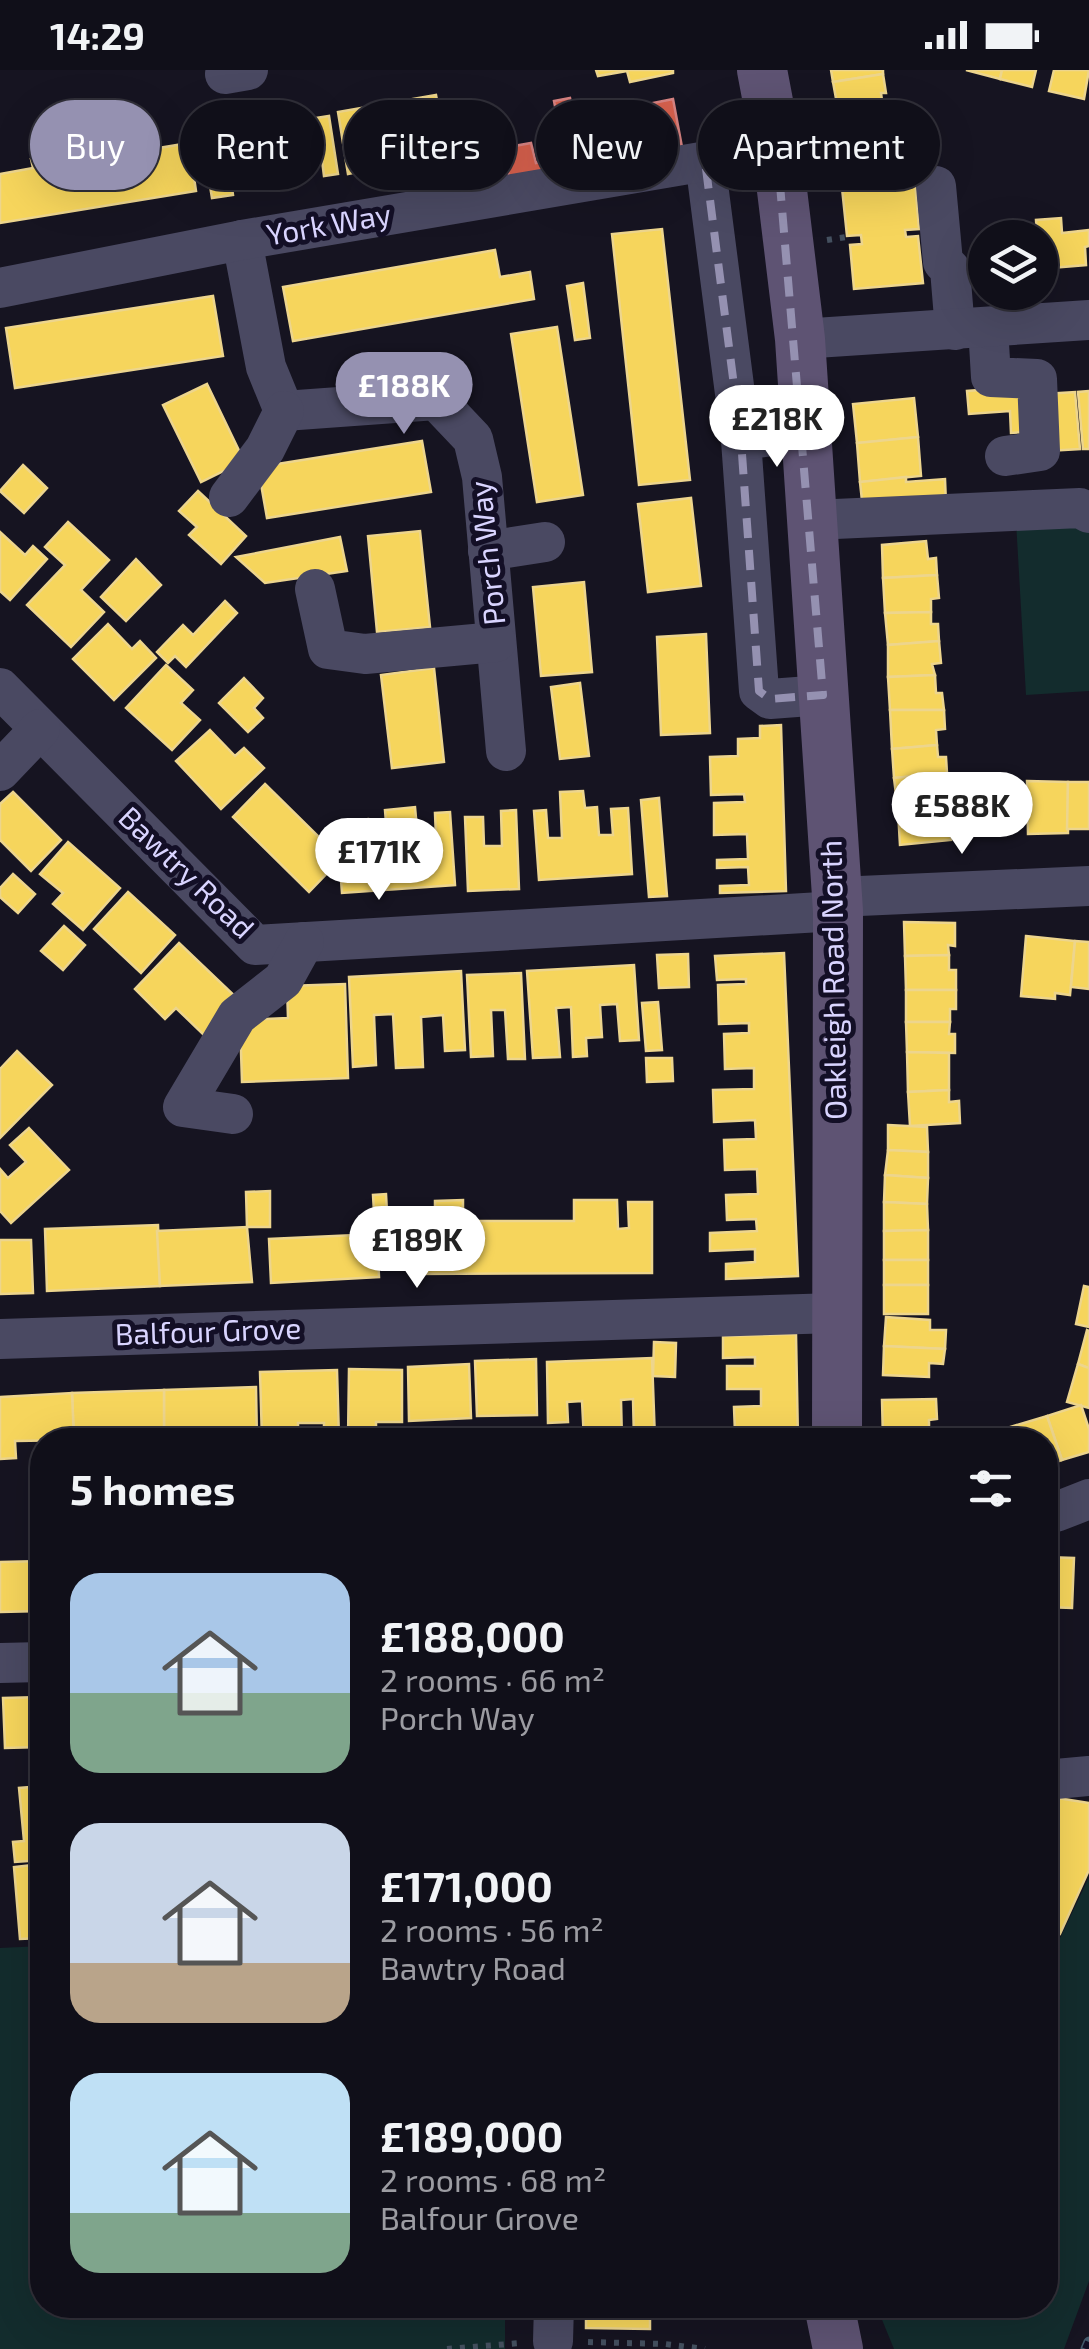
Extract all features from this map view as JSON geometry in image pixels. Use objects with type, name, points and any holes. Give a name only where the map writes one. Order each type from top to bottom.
[{"type":"main road","name":"Oakleigh Road North","points":[[762,70],[768,100]]},
{"type":"main road","name":"Oakleigh Road North","points":[[782,190],[800,339],[837,904],[837,1428]]},
{"type":"main road","points":[[832,2318],[838,2349]]},
{"type":"street","name":"York Way","points":[[0,288],[242,240],[698,162]]},
{"type":"street","points":[[709,190],[740,440],[759,691],[770,699],[823,695]]},
{"type":"street","points":[[936,190],[943,262],[950,269],[990,377],[1037,379],[1040,451],[1005,456]]},
{"type":"street","points":[[230,497],[265,449],[284,411],[266,367],[242,240]]},
{"type":"street","points":[[800,339],[1089,320]]},
{"type":"street","name":"Porch Way","points":[[284,411],[436,400],[473,439],[482,477],[506,750]]},
{"type":"street","points":[[740,440],[805,432]]},
{"type":"street","points":[[813,520],[1080,508],[1089,514]]},
{"type":"street","points":[[488,550],[545,542]]},
{"type":"street","points":[[315,589],[328,649],[365,654],[496,642]]},
{"type":"street","name":"Bawtry Road","points":[[0,688],[255,945],[1089,886]]},
{"type":"street","points":[[0,771],[40,729]]},
{"type":"street","points":[[232,1114],[184,1107],[237,1016],[283,980],[304,942]]},
{"type":"street","name":"Balfour Grove","points":[[0,1339],[836,1313]]},
{"type":"street","points":[[1058,1511],[1089,1498]]},
{"type":"street","points":[[0,1663],[30,1662]]},
{"type":"street","points":[[1058,1779],[1089,1776]]},
{"type":"highlighted area","points":[[777,149],[823,695],[770,699],[759,691],[741,440],[705,161]]},
{"type":"green space","points":[[1016,521],[1068,521],[1089,533],[1089,691],[1026,695]]},
{"type":"green space","points":[[1089,1877],[1089,2281],[1064,2349],[894,2349],[881,2318],[1058,2318],[1058,1943]]},
{"type":"green space","points":[[30,1947],[30,2318],[505,2318],[505,2349],[0,2349],[0,1948]]},
{"type":"building: Homes","points":[[596,70],[673,70],[673,73],[630,82],[627,71],[598,76]]},
{"type":"building: Homes","points":[[831,70],[883,70],[883,74],[833,82]]},
{"type":"building: Homes","points":[[966,70],[1002,70],[1000,79]]},
{"type":"building: Homes","points":[[1002,70],[1036,70],[1032,87],[1000,79]]},
{"type":"building: Homes","points":[[1054,70],[1089,70],[1084,99],[1049,91]]},
{"type":"building: Homes","points":[[883,74],[886,93],[881,93],[882,100],[836,100],[833,82]]},
{"type":"building: Homes","points":[[436,95],[437,100],[407,100]]},
{"type":"building: Homes","points":[[344,111],[344,149],[338,112]]},
{"type":"building: Homes","points":[[329,116],[338,174],[324,176],[324,117]]},
{"type":"building: Homes","points":[[180,144],[180,190],[196,191],[0,223],[0,174],[30,169],[30,190],[160,190],[160,148]]},
{"type":"building: Homes","points":[[211,190],[232,190],[233,195],[212,198]]},
{"type":"building: Homes","points":[[842,190],[916,190],[919,229],[905,230],[906,237],[918,236],[923,283],[854,289],[850,245],[862,244],[861,235],[847,236]]},
{"type":"building: Homes","points":[[1061,218],[1062,233],[1089,230],[1086,265],[1058,267],[1058,220],[1036,220]]},
{"type":"building: Homes","points":[[662,229],[690,480],[639,485],[612,234]]},
{"type":"building: Homes","points":[[495,250],[500,277],[530,272],[534,299],[293,341],[283,287]]},
{"type":"building: Homes","points":[[583,283],[590,338],[575,340],[567,286]]},
{"type":"building: Homes","points":[[213,296],[223,356],[15,388],[6,328]]},
{"type":"building: Homes","points":[[557,327],[583,495],[537,502],[511,334]]},
{"type":"building: Homes","points":[[207,384],[244,461],[201,482],[163,405]]},
{"type":"building: Homes","points":[[1030,386],[1034,431],[1011,433],[1010,411],[969,414],[967,391]]},
{"type":"building: Homes","points":[[1089,391],[1089,449],[1083,449],[1078,392]]},
{"type":"building: Homes","points":[[1075,392],[1080,449],[1048,451],[1044,394]]},
{"type":"building: Homes","points":[[914,398],[918,437],[857,443],[853,404]]},
{"type":"building: Homes","points":[[918,437],[921,476],[860,482],[857,443]]},
{"type":"building: Homes","points":[[422,441],[431,492],[267,518],[258,467]]},
{"type":"building: Homes","points":[[23,465],[47,488],[24,513],[0,491]]},
{"type":"building: Homes","points":[[906,477],[906,482],[945,479],[946,503],[863,510],[860,482]]},
{"type":"building: Homes","points":[[198,491],[246,536],[221,564],[189,535],[197,527],[179,511]]},
{"type":"building: Homes","points":[[691,498],[701,586],[648,592],[638,504]]},
{"type":"building: Homes","points":[[68,522],[109,560],[81,590],[104,612],[71,647],[27,605],[65,565],[45,547]]},
{"type":"building: Homes","points":[[420,531],[430,627],[377,632],[368,536]]},
{"type":"building: Homes","points":[[0,532],[25,555],[33,546],[47,559],[10,600],[0,591]]},
{"type":"building: Homes","points":[[340,537],[347,571],[265,583],[236,557]]},
{"type":"building: Homes","points":[[926,541],[928,559],[936,558],[937,575],[883,578],[882,545]]},
{"type":"building: Homes","points":[[136,559],[161,585],[126,621],[101,597]]},
{"type":"building: Homes","points":[[937,575],[939,598],[931,599],[931,612],[885,613],[883,578]]},
{"type":"building: Homes","points":[[584,582],[592,672],[541,676],[533,587]]},
{"type":"building: Homes","points":[[225,601],[237,613],[186,667],[175,656],[168,663],[157,652],[183,625],[193,635]]},
{"type":"building: Homes","points":[[931,612],[931,624],[938,624],[939,641],[888,645],[885,613]]},
{"type":"building: Homes","points":[[108,624],[132,649],[140,641],[156,658],[114,700],[73,659]]},
{"type":"building: Homes","points":[[706,634],[710,733],[661,735],[657,637]]},
{"type":"building: Homes","points":[[939,641],[941,663],[932,664],[935,675],[888,677],[888,645]]},
{"type":"building: Homes","points":[[166,665],[193,690],[181,703],[200,720],[172,750],[126,708]]},
{"type":"building: Homes","points":[[434,668],[444,762],[392,768],[381,675]]},
{"type":"building: Homes","points":[[935,675],[936,693],[942,693],[944,710],[890,710],[888,677]]},
{"type":"building: Homes","points":[[244,678],[263,698],[254,708],[263,718],[248,732],[219,703]]},
{"type":"building: Homes","points":[[580,683],[589,756],[560,759],[551,687]]},
{"type":"building: Homes","points":[[890,710],[944,710],[945,729],[936,730],[937,745],[892,749]]},
{"type":"building: Homes","points":[[781,725],[786,891],[720,893],[720,886],[749,885],[748,867],[717,868],[717,860],[748,859],[747,834],[714,835],[714,803],[745,802],[744,794],[711,795],[710,757],[738,756],[738,739],[760,738],[760,726]]},
{"type":"building: Homes","points":[[210,730],[235,756],[244,748],[264,768],[221,809],[176,761]]},
{"type":"building: Homes","points":[[937,745],[938,757],[946,757],[947,773],[894,778],[892,749]]},
{"type":"building: Homes","points":[[947,773],[949,795],[941,796],[941,807],[898,811],[894,778]]},
{"type":"building: Homes","points":[[1027,781],[1068,782],[1068,833],[1028,834]]},
{"type":"building: Homes","points":[[1068,782],[1089,782],[1089,829],[1067,829]]},
{"type":"building: Homes","points":[[265,784],[325,843],[319,849],[335,865],[309,892],[233,817]]},
{"type":"building: Homes","points":[[583,791],[585,808],[597,807],[599,835],[613,835],[611,809],[628,808],[632,874],[539,880],[534,811],[546,810],[548,838],[562,838],[560,792]]},
{"type":"building: Homes","points":[[13,792],[61,840],[31,871],[0,840],[0,804]]},
{"type":"building: Homes","points":[[659,798],[667,896],[649,897],[641,800]]},
{"type":"building: Homes","points":[[415,807],[418,840],[436,839],[435,813],[450,812],[455,885],[342,893],[338,841],[348,840],[347,821],[368,819],[371,850],[388,849],[385,810]]},
{"type":"building: Homes","points":[[941,807],[943,821],[949,820],[951,840],[900,845],[898,811]]},
{"type":"building: Homes","points":[[516,810],[519,889],[468,891],[465,817],[483,817],[484,846],[502,846],[501,811]]},
{"type":"building: Homes","points":[[68,842],[120,888],[83,930],[53,904],[63,893],[40,874]]},
{"type":"building: Homes","points":[[13,874],[35,894],[18,913],[0,897],[0,888]]},
{"type":"building: Homes","points":[[128,892],[175,935],[141,973],[94,929]]},
{"type":"building: Homes","points":[[904,922],[955,923],[955,946],[948,945],[949,955],[905,956]]},
{"type":"building: Homes","points":[[64,926],[85,945],[63,970],[41,951]]},
{"type":"building: Homes","points":[[1026,936],[1075,941],[1070,995],[1055,993],[1055,999],[1021,996]]},
{"type":"building: Homes","points":[[1075,941],[1089,942],[1089,989],[1071,987]]},
{"type":"building: Homes","points":[[179,943],[240,1001],[206,1037],[176,1008],[165,1019],[135,989]]},
{"type":"building: Homes","points":[[784,953],[798,1276],[726,1279],[726,1264],[755,1262],[755,1249],[710,1251],[710,1233],[757,1231],[756,1219],[727,1220],[726,1195],[758,1194],[757,1169],[725,1170],[724,1140],[756,1139],[755,1120],[714,1122],[713,1090],[754,1089],[754,1068],[725,1069],[724,1034],[749,1033],[749,1023],[719,1024],[718,985],[746,984],[746,979],[717,980],[715,956]]},
{"type":"building: Homes","points":[[688,954],[689,987],[659,988],[657,955]]},
{"type":"building: Homes","points":[[949,955],[949,970],[956,970],[956,990],[906,990],[905,956]]},
{"type":"building: Homes","points":[[634,965],[639,1040],[620,1041],[617,1004],[600,1005],[602,1037],[586,1038],[587,1056],[573,1057],[571,1007],[556,1008],[560,1057],[533,1058],[527,971]]},
{"type":"building: Homes","points":[[461,971],[465,1050],[445,1051],[443,1015],[421,1017],[423,1067],[396,1068],[393,1014],[374,1015],[376,1065],[353,1067],[349,977]]},
{"type":"building: Homes","points":[[521,973],[525,1059],[508,1059],[505,1010],[491,1010],[493,1056],[471,1057],[467,975]]},
{"type":"building: Homes","points":[[345,984],[348,1078],[242,1082],[240,1020],[288,1018],[287,986]]},
{"type":"building: Homes","points":[[906,990],[956,990],[956,1009],[950,1009],[950,1022],[906,1022]]},
{"type":"building: Homes","points":[[658,1002],[662,1050],[646,1051],[642,1003]]},
{"type":"building: Homes","points":[[906,1022],[950,1022],[949,1034],[955,1034],[955,1053],[907,1052]]},
{"type":"building: Homes","points":[[17,1051],[52,1085],[0,1138],[0,1069]]},
{"type":"building: Homes","points":[[907,1052],[949,1053],[949,1090],[908,1092]]},
{"type":"building: Homes","points":[[646,1058],[672,1058],[673,1081],[647,1082]]},
{"type":"building: Homes","points":[[949,1090],[949,1102],[959,1101],[960,1123],[910,1126],[908,1092]]},
{"type":"building: Homes","points":[[888,1125],[927,1127],[928,1152],[888,1150]]},
{"type":"building: Homes","points":[[29,1128],[69,1170],[11,1223],[0,1211],[0,1169],[8,1178],[26,1162],[10,1145]]},
{"type":"building: Homes","points":[[888,1150],[928,1152],[928,1178],[885,1175]]},
{"type":"building: Homes","points":[[885,1175],[928,1178],[927,1204],[884,1202]]},
{"type":"building: Homes","points":[[270,1191],[270,1227],[247,1227],[246,1192]]},
{"type":"building: Homes","points":[[386,1194],[388,1230],[375,1230],[373,1195]]},
{"type":"building: Homes","points":[[463,1200],[463,1221],[574,1221],[574,1200],[617,1200],[618,1229],[629,1228],[628,1202],[652,1202],[652,1273],[411,1274],[410,1209],[417,1209],[417,1233],[435,1233],[435,1201]]},
{"type":"building: Homes","points":[[884,1202],[927,1204],[928,1230],[884,1231]]},
{"type":"building: Homes","points":[[158,1225],[160,1286],[47,1291],[45,1229]]},
{"type":"building: Homes","points":[[247,1227],[252,1282],[160,1286],[157,1231]]},
{"type":"building: Homes","points":[[928,1230],[928,1260],[884,1260],[884,1231]]},
{"type":"building: Homes","points":[[377,1234],[379,1277],[271,1283],[269,1239]]},
{"type":"building: Homes","points":[[0,1240],[31,1240],[33,1293],[0,1294]]},
{"type":"building: Homes","points":[[884,1260],[928,1260],[928,1285],[884,1285]]},
{"type":"building: Homes","points":[[884,1285],[928,1285],[928,1314],[884,1314]]},
{"type":"building: Homes","points":[[1084,1286],[1089,1287],[1089,1327],[1076,1324]]},
{"type":"building: Homes","points":[[886,1317],[930,1320],[930,1330],[946,1330],[945,1349],[884,1346]]},
{"type":"building: Homes","points":[[1089,1331],[1089,1368],[1078,1364]]},
{"type":"building: Homes","points":[[796,1334],[798,1428],[735,1428],[734,1407],[761,1406],[761,1389],[727,1389],[727,1366],[755,1366],[755,1357],[723,1358],[723,1336]]},
{"type":"building: Homes","points":[[654,1342],[676,1343],[675,1377],[653,1376]]},
{"type":"building: Homes","points":[[884,1346],[945,1349],[943,1364],[929,1363],[929,1377],[883,1375]]},
{"type":"building: Homes","points":[[652,1358],[655,1428],[634,1428],[633,1399],[621,1400],[622,1428],[583,1428],[582,1401],[567,1402],[568,1422],[548,1423],[547,1362]]},
{"type":"building: Homes","points":[[536,1359],[537,1415],[477,1416],[475,1361]]},
{"type":"building: Homes","points":[[469,1364],[471,1418],[409,1421],[408,1367]]},
{"type":"building: Homes","points":[[1078,1364],[1089,1368],[1089,1408],[1067,1402]]},
{"type":"building: Homes","points":[[349,1369],[402,1370],[402,1422],[376,1422],[376,1428],[348,1428]]},
{"type":"building: Homes","points":[[337,1370],[339,1428],[324,1428],[324,1423],[298,1423],[298,1428],[262,1428],[260,1372]]},
{"type":"building: Homes","points":[[256,1387],[257,1428],[164,1428],[164,1390]]},
{"type":"building: Homes","points":[[164,1390],[164,1428],[73,1428],[72,1393]]},
{"type":"building: Homes","points":[[72,1393],[73,1428],[30,1428],[30,1441],[15,1441],[16,1458],[0,1459],[0,1397]]},
{"type":"building: Homes","points":[[936,1399],[937,1419],[929,1420],[929,1428],[883,1428],[882,1400]]},
{"type":"building: Homes","points":[[1081,1405],[1089,1429],[1089,1452],[1062,1460],[1058,1428],[1051,1428],[1047,1416]]},
{"type":"building: Homes","points":[[1047,1416],[1051,1428],[1010,1428]]},
{"type":"building: Homes","points":[[1058,1557],[1074,1558],[1072,1608],[1058,1607]]},
{"type":"building: Homes","points":[[30,1561],[30,1611],[0,1612],[0,1562]]},
{"type":"building: Homes","points":[[30,1697],[30,1747],[5,1748],[3,1698]]},
{"type":"building: Homes","points":[[30,1787],[30,1861],[15,1862],[13,1842],[24,1841],[19,1788]]},
{"type":"building: Homes","points":[[1058,1798],[1089,1803],[1089,1870],[1060,1934]]},
{"type":"building: Homes","points":[[30,1865],[30,1939],[20,1939],[14,1867]]},
{"type":"building: Homes","points":[[586,2318],[650,2318],[650,2329],[586,2328]]},
{"type":"building: Shops","points":[[531,143],[536,176],[516,180],[516,146]]},
{"type":"railway","points":[[1086,2349],[1089,2342]]}]
